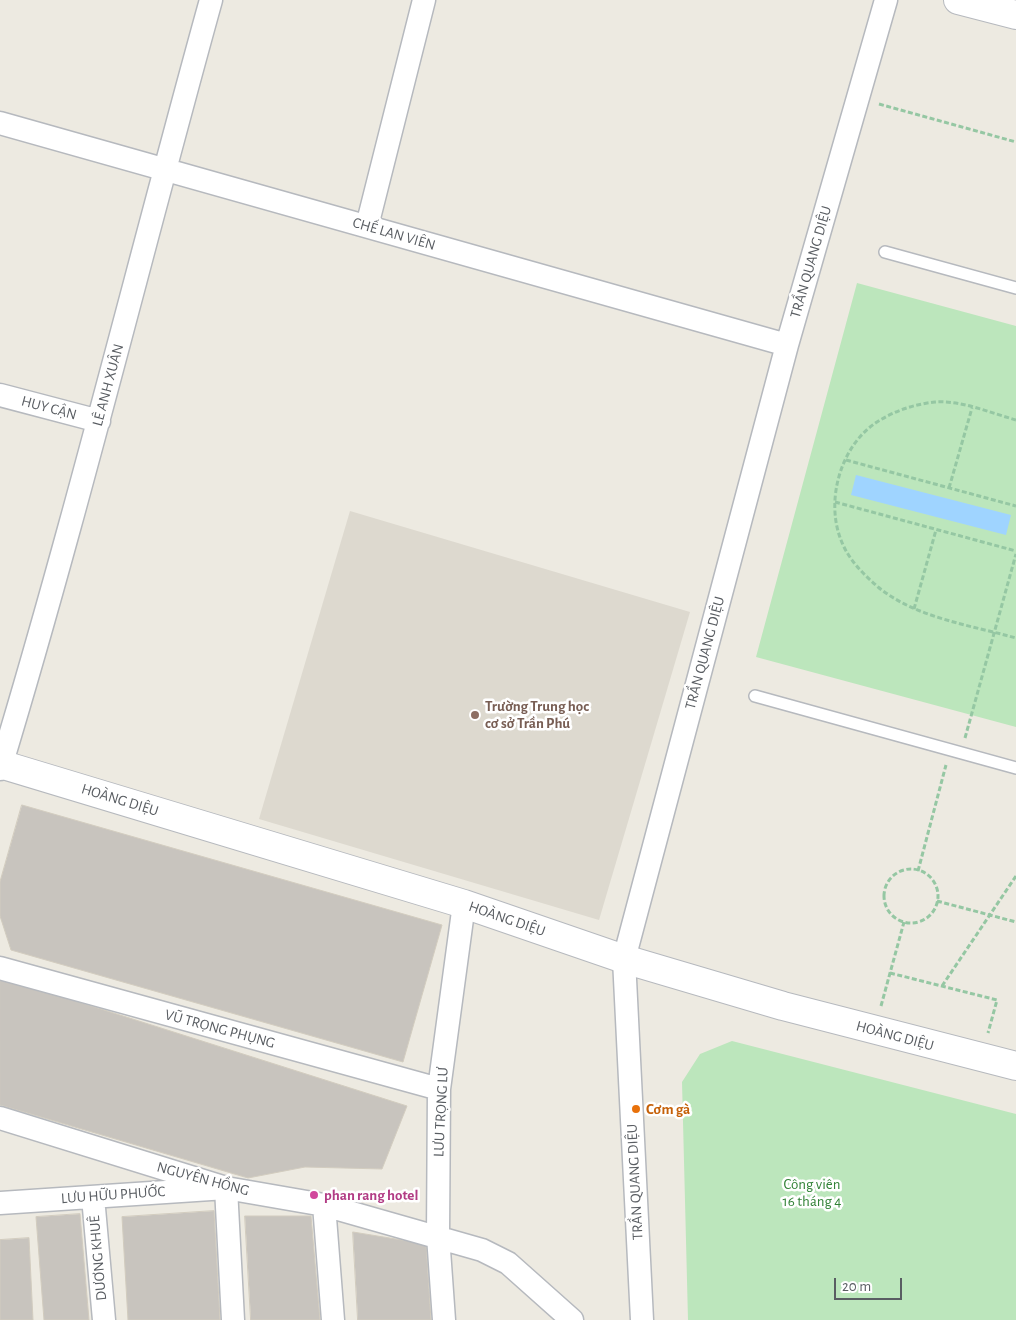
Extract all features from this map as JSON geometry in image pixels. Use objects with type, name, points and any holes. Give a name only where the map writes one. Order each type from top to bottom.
[{"type":"street","name":"LÊ ANH XUÂN","points":[[1,766],[99,421],[164,169],[211,0]]},
{"type":"street","points":[[367,226],[424,0]]},
{"type":"street","name":"TRẦN QUANG DIỆU","points":[[642,1320],[624,959],[787,345],[886,0]]},
{"type":"street","points":[[958,0],[1016,15]]},
{"type":"street","name":"CHẾ LAN VIÊN","points":[[0,123],[787,345]]},
{"type":"street","name":"HUY CẬN","points":[[0,395],[99,421]]},
{"type":"street","name":"HOÀNG DIỆU","points":[[1,766],[464,904],[624,959],[875,1030],[1016,1066]]},
{"type":"street","name":"LƯU TRỌNG LƯ","points":[[444,1320],[438,1236],[439,1090],[464,904]]},
{"type":"street","name":"VŨ TRỌNG PHỤNG","points":[[0,968],[439,1090]]},
{"type":"street","name":"NGUYÊN HỒNG","points":[[0,1118],[226,1188],[324,1205],[482,1250],[508,1263],[572,1320]]},
{"type":"street","points":[[226,1188],[233,1320]]},
{"type":"street","name":"LƯU HỮU PHƯỚC","points":[[0,1203],[226,1188]]},
{"type":"street","name":"DƯƠNG KHUÊ","points":[[93,1196],[104,1320]]},
{"type":"street","points":[[324,1205],[333,1320]]},
{"type":"lane","points":[[885,252],[1016,288]]},
{"type":"lane","points":[[755,696],[1016,768]]},
{"type":"path","points":[[858,98],[1016,142]]},
{"type":"path","points":[[1016,420],[972,408],[936,402],[908,408],[877,422],[852,446],[838,478],[835,502],[840,540],[856,567],[879,588],[914,609],[1016,638]]},
{"type":"path","points":[[949,488],[972,408]]},
{"type":"path","points":[[846,460],[1016,506]]},
{"type":"path","points":[[835,502],[1016,553],[994,632],[918,871]]},
{"type":"path","points":[[914,609],[936,530]]},
{"type":"path","points":[[903,871],[918,871],[929,876],[934,884],[937,901],[934,910],[922,921],[904,922],[897,920],[886,906],[885,890],[895,875],[903,871]]},
{"type":"path","points":[[942,986],[1016,876]]},
{"type":"path","points":[[937,901],[1016,922]]},
{"type":"path","points":[[875,1030],[904,922]]},
{"type":"path","points":[[890,973],[997,1000],[981,1058]]},
{"type":"shaded area","name":"Trường Trung học cơ sở Trần Phú","points":[[350,511],[690,612],[599,920],[259,819]]},
{"type":"green space","points":[[857,283],[1016,326],[1016,727],[756,657]]},
{"type":"green space","name":"Công viên 16 tháng 4","points":[[732,1041],[1016,1114],[1016,1320],[688,1320],[682,1082],[700,1054]]},
{"type":"water","points":[[856,475],[1011,515],[1006,535],[851,495]]},
{"type":"building","points":[[22,805],[442,925],[403,1062],[11,950],[0,916],[0,882]]},
{"type":"building","points":[[0,977],[407,1106],[382,1169],[305,1167],[248,1178],[0,1105]]},
{"type":"building","points":[[214,1211],[220,1320],[128,1320],[122,1217]]},
{"type":"building","points":[[80,1214],[89,1320],[44,1320],[36,1217]]},
{"type":"building","points":[[245,1216],[311,1216],[320,1320],[251,1320]]},
{"type":"building","points":[[353,1232],[426,1244],[431,1320],[358,1320]]},
{"type":"building","points":[[29,1238],[33,1320],[0,1320],[0,1240]]},
{"type":"place","name":"Trường Trung học cơ sở Trần Phú","points":[[475,715]]},
{"type":"place","name":"Cơm gà","points":[[636,1109]]},
{"type":"place","name":"phan rang hotel","points":[[314,1195]]}]
